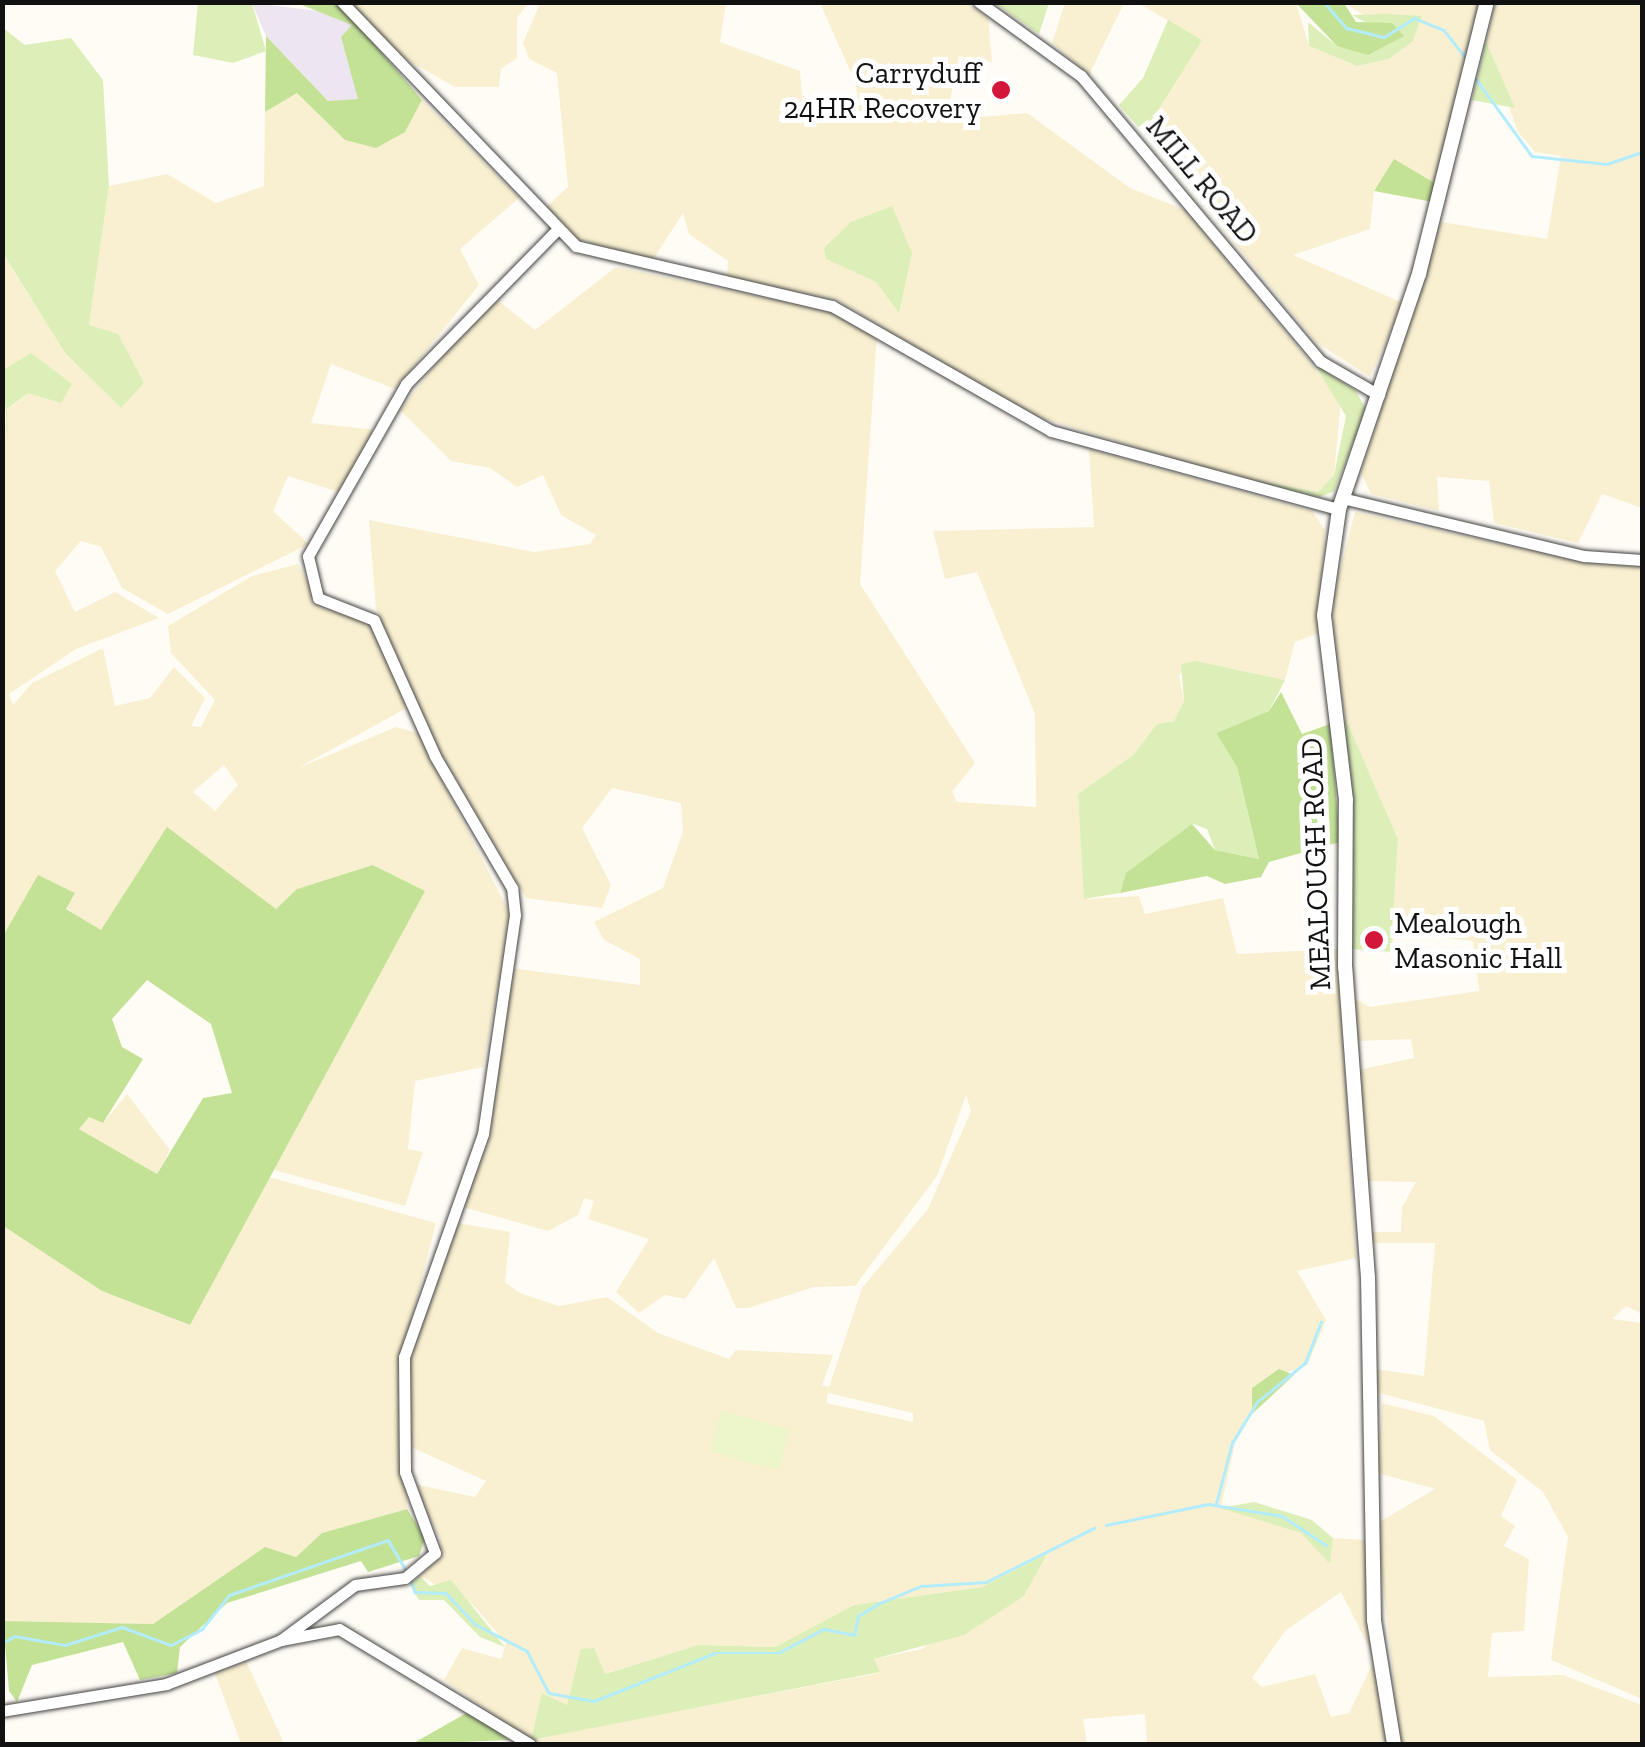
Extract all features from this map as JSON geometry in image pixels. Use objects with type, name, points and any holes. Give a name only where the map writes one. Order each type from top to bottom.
[{"type":"street","points":[[342,2],[556,232],[614,261],[832,306],[1051,431],[1340,503],[1584,556],[1642,560]]},
{"type":"street","name":"MILL ROAD","points":[[979,2],[1081,76],[1320,361],[1379,395]]},
{"type":"street","name":"MEALOUGH ROAD","points":[[1394,1744],[1374,1620],[1368,1278],[1345,967],[1346,800],[1324,614],[1340,503],[1379,395],[1472,68],[1487,2]]},
{"type":"street","points":[[281,1640],[355,1586],[410,1576],[435,1553],[406,1472],[404,1357],[483,1134],[516,901],[374,620],[318,598],[306,566],[406,384],[556,232]]},
{"type":"street","points":[[2,1710],[166,1684],[281,1640],[353,1632],[530,1744]]},
{"type":"shaded area","points":[[252,3],[343,14],[353,25],[341,37],[359,100],[328,101],[266,36]]},
{"type":"shaded area","points":[[349,3],[528,3],[517,18],[517,58],[501,69],[499,87],[455,87],[393,52]]},
{"type":"shaded area","points":[[540,3],[726,3],[720,42],[800,71],[802,96],[859,116],[856,84],[820,3],[967,3],[988,17],[992,62],[959,56],[946,120],[1027,113],[1130,188],[1185,210],[1341,400],[1334,475],[1318,492],[1226,475],[1029,414],[836,299],[727,280],[728,261],[689,234],[683,213],[651,263],[577,239],[543,210],[568,187],[557,73],[529,59],[523,43]]},
{"type":"shaded area","points":[[1065,3],[1124,3],[1089,75],[1052,43]]},
{"type":"shaded area","points":[[1138,3],[1296,3],[1309,46],[1357,66],[1389,59],[1413,41],[1422,16],[1372,20],[1344,3],[1481,3],[1438,185],[1394,160],[1374,191],[1370,229],[1293,255],[1403,303],[1370,377],[1316,342],[1144,133],[1201,40]]},
{"type":"shaded area","points":[[1495,3],[1642,3],[1642,508],[1602,494],[1578,543],[1494,523],[1489,481],[1437,477],[1439,511],[1371,494],[1361,473],[1441,222],[1547,239],[1561,156],[1535,152],[1518,132],[1486,42]]},
{"type":"shaded area","points":[[297,93],[345,139],[405,132],[422,100],[519,198],[460,249],[479,285],[395,389],[331,364],[311,423],[378,430],[339,492],[288,476],[273,511],[309,544],[168,614],[122,588],[101,547],[81,541],[55,571],[75,612],[115,592],[159,618],[76,649],[9,694],[13,705],[32,683],[103,648],[115,706],[150,698],[174,667],[205,698],[191,726],[201,727],[215,700],[171,653],[168,626],[252,576],[298,564],[322,608],[370,622],[407,701],[403,710],[298,768],[396,727],[418,733],[511,916],[483,1067],[415,1081],[408,1149],[423,1152],[405,1206],[274,1170],[424,892],[374,865],[297,889],[276,909],[101,931],[66,908],[75,894],[38,876],[3,936],[3,442],[7,410],[28,393],[3,370],[3,253],[65,353],[121,408],[89,325],[109,186],[167,174],[216,203],[264,186],[265,112]],"holes":[[[224,765],[238,785],[215,811],[193,792]]]},
{"type":"shaded area","points":[[616,267],[829,311],[877,335],[860,584],[975,763],[952,792],[957,802],[1036,807],[1035,714],[977,572],[945,579],[933,531],[1094,527],[1089,449],[1312,511],[1325,530],[1318,633],[1295,642],[1285,680],[1196,661],[1179,675],[1184,701],[1174,721],[1157,724],[1133,755],[1078,794],[1085,899],[1139,896],[1145,914],[1223,898],[1237,954],[1338,949],[1356,1258],[1297,1271],[1326,1320],[1308,1364],[1252,1387],[1252,1414],[1235,1443],[1221,1507],[1301,1533],[1330,1563],[1333,1538],[1365,1540],[1371,1651],[1341,1592],[1285,1631],[1252,1678],[1262,1687],[1315,1674],[1331,1717],[1349,1713],[1373,1663],[1389,1744],[1147,1744],[1145,1714],[1083,1719],[1087,1744],[536,1744],[444,1680],[462,1648],[501,1659],[506,1643],[473,1605],[420,1576],[441,1557],[440,1538],[413,1484],[475,1497],[486,1481],[411,1447],[410,1357],[452,1222],[510,1232],[505,1282],[520,1293],[559,1306],[607,1297],[658,1333],[729,1359],[736,1350],[833,1355],[822,1385],[829,1387],[862,1288],[928,1209],[971,1111],[966,1095],[937,1176],[855,1286],[814,1287],[748,1308],[736,1308],[714,1258],[685,1299],[665,1295],[639,1313],[616,1292],[649,1239],[588,1219],[594,1201],[584,1198],[578,1215],[548,1231],[463,1207],[490,1136],[511,968],[640,985],[640,959],[604,940],[594,922],[663,888],[683,832],[681,803],[612,788],[582,828],[611,885],[602,908],[526,898],[430,735],[376,609],[369,520],[534,552],[590,544],[596,535],[561,515],[543,475],[517,487],[490,468],[451,461],[400,410],[490,294],[535,330]],"holes":[[[828,1393],[913,1413],[913,1422],[826,1403]],[[1046,1556],[922,1649],[874,1659],[879,1673],[531,1739],[543,1693],[567,1705],[604,1674],[698,1645],[775,1647],[854,1605],[982,1587]]]},
{"type":"shaded area","points":[[1355,512],[1579,561],[1642,563],[1642,1314],[1626,1306],[1612,1319],[1642,1323],[1642,1699],[1551,1660],[1568,1537],[1543,1492],[1490,1450],[1484,1421],[1379,1393],[1375,1369],[1424,1376],[1435,1243],[1371,1243],[1370,1232],[1401,1232],[1402,1207],[1416,1182],[1367,1181],[1358,1070],[1414,1058],[1411,1039],[1356,1041],[1353,998],[1370,1007],[1479,991],[1473,941],[1395,932],[1391,952],[1398,839],[1345,717],[1333,647],[1334,594]]},
{"type":"shaded area","points":[[127,1094],[170,1150],[157,1174],[79,1129],[89,1117],[103,1123]]},
{"type":"shaded area","points":[[269,1177],[436,1223],[398,1374],[407,1509],[322,1533],[296,1557],[265,1547],[153,1624],[3,1621],[2,1225],[102,1291],[189,1325]]},
{"type":"shaded area","points":[[1382,1403],[1434,1416],[1517,1480],[1501,1516],[1515,1526],[1504,1546],[1529,1559],[1524,1631],[1492,1633],[1488,1677],[1563,1675],[1642,1705],[1642,1744],[1401,1744],[1376,1524],[1435,1489],[1378,1473]]},
{"type":"shaded area","points":[[246,1661],[284,1744],[241,1744],[215,1673]]},
{"type":"green space","points":[[198,3],[252,3],[266,51],[233,63],[193,55]]},
{"type":"green space","points":[[297,3],[339,3],[422,100],[405,132],[376,148],[345,140],[297,93],[265,112],[266,36],[328,101],[358,99],[341,37],[352,25]]},
{"type":"green space","points":[[995,3],[1049,3],[1039,34]]},
{"type":"green space","points":[[1296,3],[1344,3],[1356,22],[1392,23],[1404,36],[1368,55],[1337,46]]},
{"type":"green space","points":[[1352,15],[1422,16],[1413,41],[1389,59],[1357,66],[1309,46],[1308,22],[1337,46],[1374,27]]},
{"type":"green space","points":[[1168,20],[1202,40],[1144,133],[1119,105],[1143,78]]},
{"type":"green space","points":[[3,28],[25,45],[71,38],[103,80],[109,186],[89,325],[118,334],[144,383],[121,408],[65,353],[3,253]]},
{"type":"green space","points":[[1486,42],[1515,108],[1472,100]]},
{"type":"green space","points":[[1394,159],[1438,185],[1433,202],[1374,191]]},
{"type":"green space","points":[[892,206],[912,253],[899,313],[876,282],[826,259],[824,248],[851,222]]},
{"type":"green space","points":[[31,353],[72,384],[61,403],[28,393],[7,409],[8,447],[3,370]]},
{"type":"green space","points":[[1314,364],[1356,391],[1366,410],[1334,491],[1320,497],[1226,475],[1318,492],[1334,475],[1346,416]]},
{"type":"green space","points":[[1196,661],[1285,680],[1269,711],[1216,733],[1237,767],[1259,859],[1215,850],[1207,829],[1193,824],[1126,874],[1120,893],[1084,899],[1078,794],[1133,755],[1157,724],[1174,721],[1184,701],[1181,664]]},
{"type":"green space","points":[[1281,692],[1302,734],[1330,724],[1340,842],[1269,862],[1261,877],[1225,884],[1207,876],[1120,893],[1126,873],[1192,824],[1215,850],[1259,859],[1237,767],[1216,733],[1269,711]]},
{"type":"green space","points":[[1345,717],[1398,839],[1391,952],[1350,949]]},
{"type":"green space","points":[[167,827],[276,909],[297,889],[373,865],[425,891],[190,1325],[102,1291],[2,1225],[3,936],[38,875],[75,893],[66,909],[101,930]],"holes":[[[147,980],[211,1024],[232,1093],[203,1098],[157,1174],[79,1129],[89,1117],[103,1123],[143,1059],[122,1047],[112,1019]]]},
{"type":"green space","points":[[1279,1369],[1294,1375],[1252,1414],[1252,1388]]},
{"type":"green space","points":[[721,1411],[790,1429],[779,1470],[710,1452]]},
{"type":"green space","points":[[1254,1502],[1312,1520],[1333,1538],[1330,1564],[1301,1533],[1220,1508]]},
{"type":"green space","points":[[407,1509],[425,1538],[419,1556],[368,1572],[361,1561],[227,1603],[180,1647],[177,1673],[140,1680],[123,1642],[32,1665],[17,1702],[9,1691],[3,1621],[153,1624],[265,1547],[296,1557],[322,1533]]},
{"type":"green space","points":[[1047,1554],[1024,1596],[964,1635],[874,1659],[880,1672],[531,1740],[542,1693],[567,1705],[581,1649],[594,1648],[605,1674],[698,1645],[775,1647],[854,1605],[982,1587]]},
{"type":"green space","points":[[420,1576],[430,1586],[451,1580],[505,1647],[480,1637],[444,1600],[419,1600],[410,1585]]},
{"type":"green space","points":[[470,1711],[509,1740],[412,1744]]},
{"type":"waterway","points":[[1324,2],[1347,28],[1384,37],[1414,18],[1444,30],[1466,58]]},
{"type":"waterway","points":[[1476,79],[1532,156],[1607,164],[1642,152]]},
{"type":"waterway","points":[[1216,1504],[1232,1443],[1257,1402],[1305,1363],[1321,1322]]},
{"type":"waterway","points":[[1106,1525],[1208,1504],[1282,1516],[1326,1545]]},
{"type":"waterway","points":[[411,1579],[415,1592],[446,1593],[475,1624],[527,1651],[549,1693],[594,1701],[715,1653],[778,1653],[824,1629],[854,1635],[858,1616],[878,1604],[921,1586],[986,1582],[1094,1528]]},
{"type":"waterway","points":[[2,1643],[15,1636],[65,1645],[122,1627],[171,1645],[202,1629],[229,1595],[388,1540],[407,1572]]},
{"type":"place","name":"Carryduff 24HR Recovery","points":[[1001,90]]},
{"type":"place","name":"Mealough Masonic Hall","points":[[1374,940]]}]
